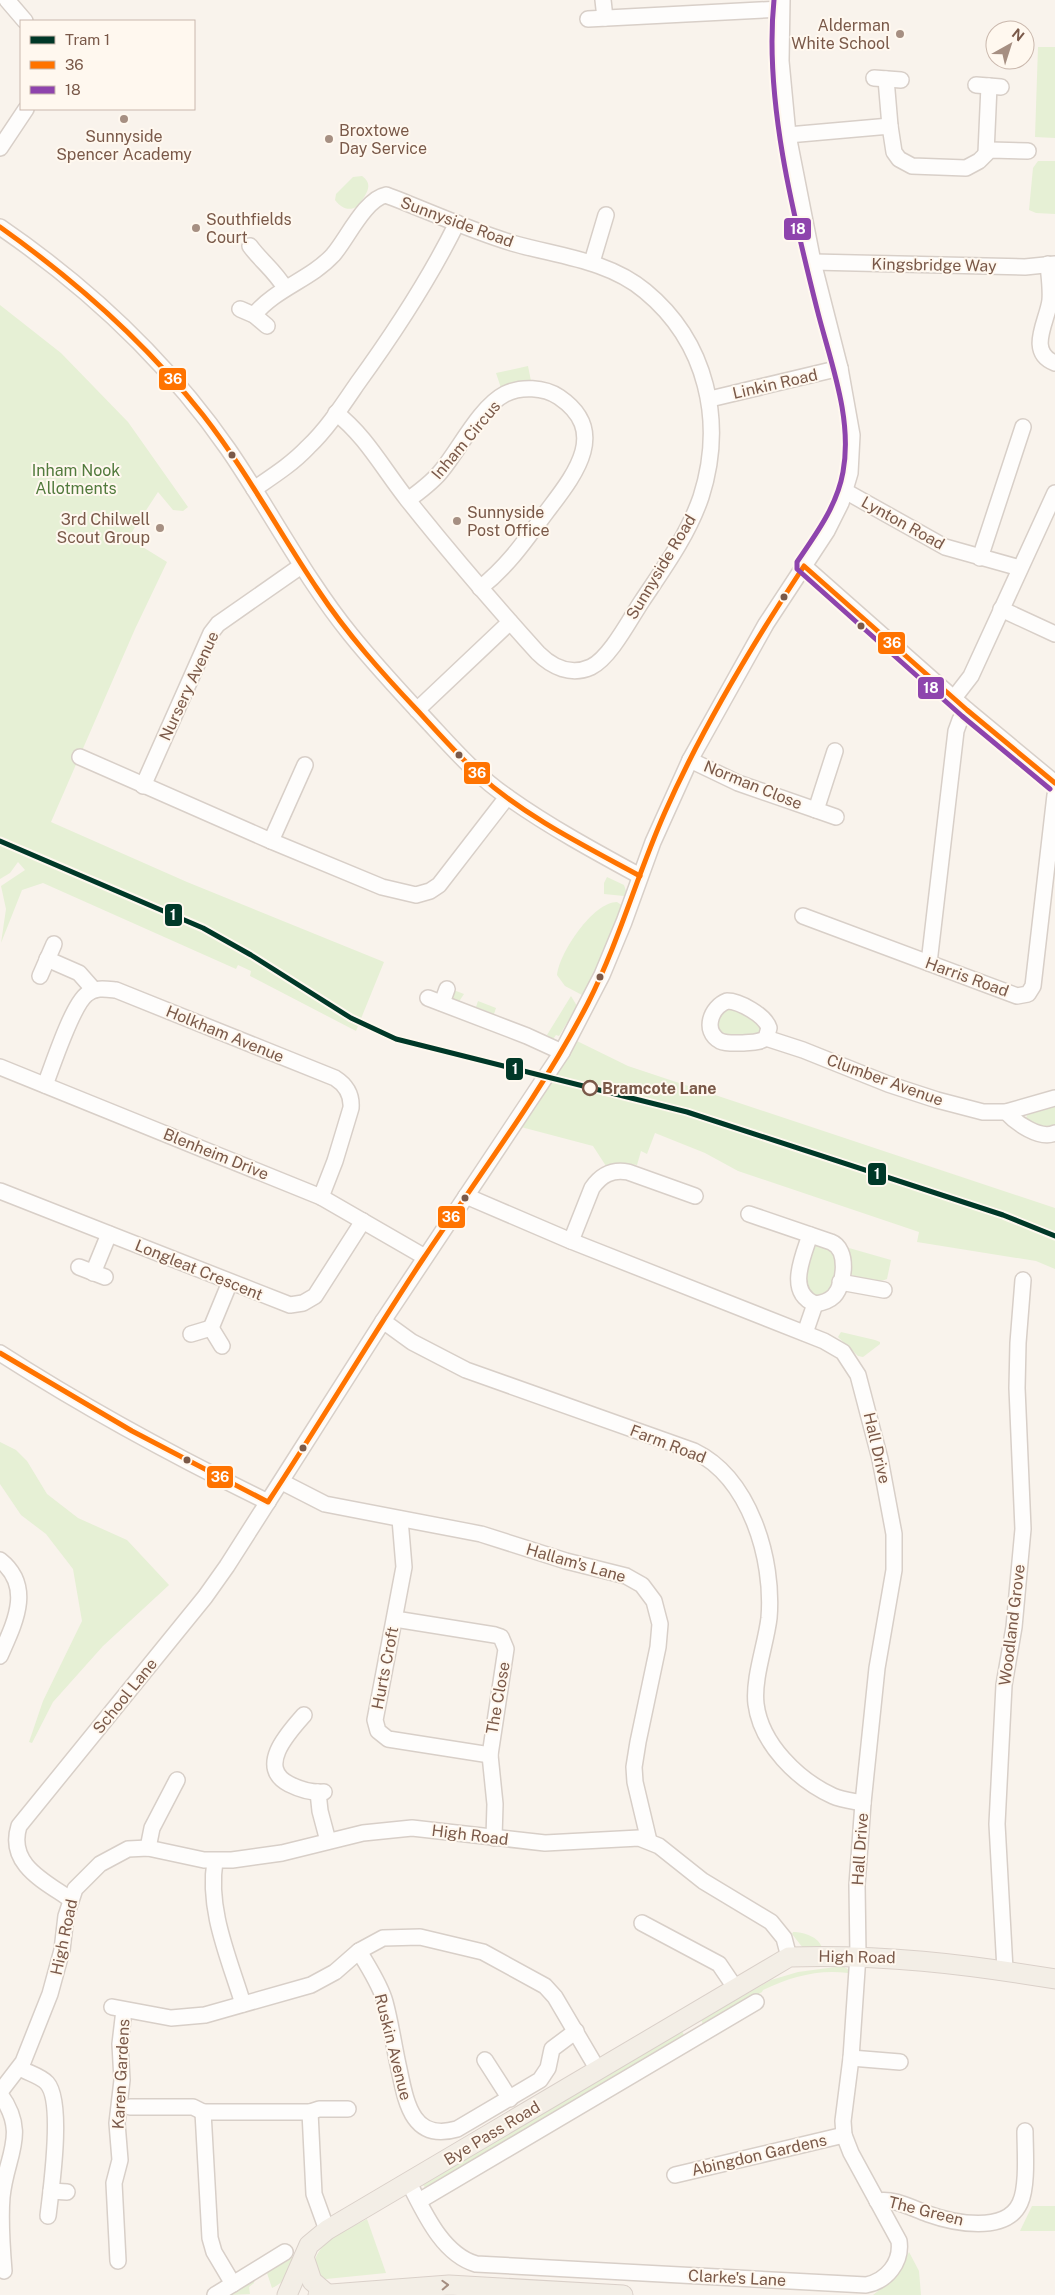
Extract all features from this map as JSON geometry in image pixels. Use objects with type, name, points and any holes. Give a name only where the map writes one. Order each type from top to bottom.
[{"type":"main road","name":"High Road","points":[[789,1957],[858,1955],[1005,1970],[1055,1979]]},
{"type":"main road","name":"Bye Pass Road","points":[[287,2295],[314,2239],[327,2230],[789,1957]]},
{"type":"main road","points":[[304,2257],[312,2281],[322,2294],[449,2285],[623,2295]]},
{"type":"street","points":[[8,0],[24,20]]},
{"type":"street","points":[[604,0],[604,18]]},
{"type":"street","points":[[282,1482],[382,1321],[562,1052],[602,975],[665,812],[690,760],[766,624],[827,531],[845,491],[850,474],[852,435],[840,368],[813,262],[788,135],[783,94],[782,4],[588,19]]},
{"type":"street","points":[[887,79],[894,152],[899,159],[912,166],[966,168],[979,161],[986,153],[994,149],[1028,151]]},
{"type":"street","points":[[986,153],[989,86]]},
{"type":"street","points":[[0,148],[25,110]]},
{"type":"street","points":[[788,135],[890,126]]},
{"type":"street","name":"Sunnyside Road","points":[[285,288],[321,267],[345,240],[369,205],[386,195],[511,242],[592,262],[644,289],[678,324],[698,360],[710,400],[712,443],[698,503],[684,536],[603,657],[590,668],[579,670],[556,668],[538,653],[480,588],[408,500],[357,432],[336,413]]},
{"type":"street","points":[[592,262],[606,215]]},
{"type":"street","points":[[254,489],[287,466],[308,448],[336,413],[415,300],[432,273],[457,223]]},
{"type":"street","points":[[0,227],[48,261],[95,299],[140,342],[197,408],[254,489],[301,566],[352,636],[464,760],[507,797],[576,840],[640,876]]},
{"type":"street","points":[[250,246],[259,258],[268,263],[285,288],[263,304],[247,312],[267,326]]},
{"type":"street","name":"Kingsbridge Way","points":[[813,262],[1025,267],[1052,264]]},
{"type":"street","points":[[1052,264],[1050,297],[1039,342],[1044,356],[1055,362]]},
{"type":"street","name":"Linkin Road","points":[[710,400],[840,368]]},
{"type":"street","name":"Inham Circus","points":[[408,500],[437,476],[489,407],[505,394],[525,389],[544,391],[557,396],[572,408],[581,423],[584,437],[580,465],[514,557],[480,588]]},
{"type":"street","points":[[980,558],[1016,435]]},
{"type":"street","name":"Lynton Road","points":[[845,491],[932,541],[980,558],[1020,568]]},
{"type":"street","points":[[954,698],[971,676],[1055,493]]},
{"type":"street","name":"Nursery Avenue","points":[[144,786],[211,634],[218,624],[301,566]]},
{"type":"street","points":[[804,566],[967,710],[1055,783]]},
{"type":"street","points":[[1001,609],[1055,634]]},
{"type":"street","points":[[417,710],[510,622]]},
{"type":"street","points":[[929,963],[956,731],[960,720],[967,710]]},
{"type":"street","points":[[80,757],[271,841],[382,887],[416,894],[430,891],[439,885],[507,797]]},
{"type":"street","name":"Norman Close","points":[[690,760],[738,783],[836,817]]},
{"type":"street","name":"Norman Close","points":[[816,810],[837,761]]},
{"type":"street","points":[[271,841],[305,765]]},
{"type":"street","name":"Harris Road","points":[[803,916],[1017,996],[1022,996],[1031,990],[1055,795]]},
{"type":"street","points":[[40,976],[54,944]]},
{"type":"street","points":[[45,1085],[76,1007],[86,994],[94,990],[79,973],[47,959]]},
{"type":"street","name":"Holkham Avenue","points":[[94,990],[116,990],[341,1081],[349,1093],[351,1108],[335,1161],[321,1197]]},
{"type":"street","points":[[439,997],[562,1052]]},
{"type":"street","name":"Clumber Avenue","points":[[766,1038],[803,1050],[888,1084],[936,1100],[983,1112],[1006,1112],[1055,1098]]},
{"type":"street","name":"Blenheim Drive","points":[[0,1068],[321,1197],[425,1257]]},
{"type":"street","points":[[1006,1112],[1020,1126],[1043,1134],[1055,1133]]},
{"type":"street","points":[[571,1241],[592,1188],[607,1174],[620,1171],[628,1172],[695,1196]]},
{"type":"street","name":"Longleat Crescent","points":[[0,1191],[284,1304],[297,1304],[310,1300],[320,1291],[363,1221]]},
{"type":"street","name":"Hall Drive","points":[[466,1196],[571,1241],[826,1342],[843,1352],[858,1375],[880,1459],[894,1534],[894,1570],[877,1668],[863,1803],[857,1885],[858,1955]]},
{"type":"street","points":[[749,1214],[837,1244],[841,1249],[844,1260],[840,1282],[832,1298],[815,1304],[804,1297],[798,1284],[799,1272],[810,1235]]},
{"type":"street","points":[[92,1272],[109,1234]]},
{"type":"street","name":"Woodland Grove","points":[[1005,1970],[997,1824],[1004,1685],[1014,1627],[1022,1540],[1023,1516],[1017,1388],[1023,1280]]},
{"type":"street","points":[[211,1328],[230,1282]]},
{"type":"street","points":[[840,1282],[884,1290]]},
{"type":"street","points":[[804,1332],[815,1304]]},
{"type":"street","name":"Farm Road","points":[[382,1321],[420,1347],[466,1370],[694,1451],[716,1463],[733,1484],[744,1503],[755,1529],[767,1572],[768,1618],[756,1702],[762,1724],[775,1748],[796,1772],[833,1796],[863,1803]]},
{"type":"street","points":[[191,1334],[211,1328]]},
{"type":"street","points":[[211,1328],[222,1346]]},
{"type":"street","points":[[0,1352],[41,1380],[268,1502]]},
{"type":"street","name":"School Lane","points":[[70,1899],[25,1866],[18,1852],[16,1838],[19,1826],[205,1597],[282,1482]]},
{"type":"street","name":"Hallam's Lane","points":[[282,1482],[325,1504],[481,1534],[566,1561],[626,1576],[636,1581],[649,1593],[659,1616],[660,1634],[634,1768],[635,1782],[650,1841]]},
{"type":"street","name":"Hurts Croft","points":[[400,1519],[404,1567],[376,1720],[378,1731],[388,1739],[490,1755]]},
{"type":"street","points":[[0,1560],[14,1577],[19,1600],[17,1616],[0,1656]]},
{"type":"street","name":"The Close","points":[[394,1618],[495,1635],[505,1642],[506,1649],[490,1755],[496,1804],[494,1838]]},
{"type":"street","points":[[296,1718],[278,1748],[276,1771],[283,1781],[294,1786],[321,1792],[320,1811],[328,1840]]},
{"type":"street","points":[[148,1848],[152,1828],[177,1780]]},
{"type":"street","name":"High Road","points":[[0,2093],[20,2068],[30,2046],[58,1968],[70,1899],[82,1880],[100,1864],[128,1849],[148,1848],[214,1861],[247,1859],[282,1853],[328,1840],[373,1831],[412,1828],[545,1843],[639,1838],[650,1841],[703,1881],[772,1922],[784,1938],[789,1957]]},
{"type":"street","points":[[214,1861],[212,1880],[214,1904],[243,2004],[311,1985],[335,1972],[359,1951],[383,1938],[407,1936],[434,1939],[473,1948],[518,1970],[545,1986],[555,1997],[598,2070]]},
{"type":"street","points":[[648,1932],[719,1964],[736,1989]]},
{"type":"street","name":"Ruskin Avenue","points":[[359,1951],[373,1975],[385,2002],[406,2103],[415,2119],[424,2127],[448,2132],[457,2129],[510,2099],[544,2076],[552,2049],[576,2031]]},
{"type":"street","name":"Clarke's Lane","points":[[409,2183],[455,2254],[476,2264],[874,2284],[886,2276],[897,2259],[900,2247],[899,2241],[844,2135],[842,2121],[851,2058],[858,1955]]},
{"type":"street","name":"Karen Gardens","points":[[118,2261],[114,2183],[125,2136],[117,2124],[122,2080],[118,2009],[183,2018],[205,2015],[243,2004]]},
{"type":"street","name":"Bye Pass Road","points":[[419,2201],[699,2036],[751,2010]]},
{"type":"street","points":[[687,2017],[699,2036]]},
{"type":"street","points":[[851,2058],[900,2062]]},
{"type":"street","points":[[485,2060],[510,2099]]},
{"type":"street","points":[[20,2068],[47,2083],[54,2098],[54,2163],[48,2216]]},
{"type":"street","points":[[0,2093],[12,2114],[16,2132],[2,2197],[2,2255],[4,2271]]},
{"type":"street","points":[[130,2108],[193,2107],[203,2112],[310,2112],[319,2109],[348,2109]]},
{"type":"street","points":[[203,2112],[210,2238],[214,2252],[233,2284]]},
{"type":"street","points":[[310,2112],[314,2194],[327,2230]]},
{"type":"street","name":"Abingdon Gardens","points":[[675,2175],[844,2135]]},
{"type":"street","name":"The Green","points":[[877,2201],[890,2200],[940,2218],[972,2223],[987,2224],[1005,2219],[1013,2213],[1020,2203],[1023,2191],[1020,2140]]},
{"type":"street","points":[[51,2191],[66,2192]]},
{"type":"street","points":[[214,2295],[285,2252]]},
{"type":"green space","points":[[1038,47],[1055,47],[1055,138],[1035,137]]},
{"type":"green space","points":[[1038,161],[1055,161],[1055,214],[1036,213],[1029,210],[1033,168]]},
{"type":"green space","points":[[362,176],[368,183],[368,190],[359,205],[349,209],[340,206],[335,200],[336,194],[353,177]]},
{"type":"green space","name":"Inham Nook Allotments","points":[[0,305],[61,353],[128,422],[188,507],[183,511],[173,510],[158,492],[128,538],[167,562],[135,629],[51,822],[187,882],[384,962],[356,1031],[250,976],[251,971],[238,965],[236,969],[43,883],[22,890],[1,943],[6,909],[1,886],[25,870],[18,862],[10,873],[0,879]]},
{"type":"green space","points":[[528,366],[531,381],[501,388],[496,373]]},
{"type":"green space","points":[[607,877],[624,885],[626,891],[624,896],[604,894],[604,883]]},
{"type":"green space","points":[[617,902],[623,906],[593,976],[582,995],[565,986],[557,975],[559,966],[571,942],[588,919],[608,904]]},
{"type":"green space","points":[[451,989],[464,994],[458,1003],[451,997]]},
{"type":"green space","points":[[571,996],[577,1006],[559,1036],[556,1035],[553,1039],[547,1035]]},
{"type":"green space","points":[[478,1001],[496,1008],[494,1014],[476,1007]]},
{"type":"green space","points":[[735,1006],[758,1021],[762,1031],[758,1037],[723,1036],[716,1025],[721,1011]]},
{"type":"green space","points":[[577,1041],[628,1066],[1055,1208],[1055,1269],[1036,1261],[917,1242],[919,1232],[738,1171],[705,1153],[655,1133],[647,1154],[641,1151],[637,1165],[621,1163],[606,1166],[593,1146],[521,1127]]},
{"type":"green space","points":[[1055,1106],[1055,1125],[1051,1129],[1025,1121],[1028,1113]]},
{"type":"green space","points":[[817,1245],[830,1245],[839,1261],[832,1291],[817,1299],[802,1288],[811,1249]]},
{"type":"green space","points":[[849,1248],[891,1260],[887,1279],[883,1281],[867,1281],[857,1278],[849,1272],[851,1261]]},
{"type":"green space","points":[[841,1332],[875,1340],[880,1342],[880,1344],[863,1357],[858,1356],[838,1337]]},
{"type":"green space","points":[[0,1442],[16,1450],[27,1461],[47,1494],[78,1518],[127,1540],[169,1585],[103,1646],[53,1702],[32,1743],[29,1742],[43,1701],[82,1621],[73,1569],[46,1534],[21,1515],[0,1484]]},
{"type":"green space","points":[[793,1932],[811,1936],[818,1941],[822,1948],[803,1948],[792,1934]]},
{"type":"green space","points":[[843,1966],[849,1970],[848,1973],[815,1973],[783,1981],[763,1990],[704,2026],[701,2020],[771,1980],[798,1972]]},
{"type":"green space","points":[[682,2031],[685,2037],[427,2190],[423,2185]]},
{"type":"green space","points":[[1032,2206],[1055,2206],[1055,2231],[1020,2231]]},
{"type":"green space","points":[[367,2219],[386,2273],[326,2279],[320,2277],[314,2264],[322,2248],[335,2236]]},
{"type":"green space","points":[[909,2252],[919,2271],[921,2295],[873,2295],[898,2275]]},
{"type":"green space","points":[[291,2257],[294,2257],[287,2275],[272,2288],[267,2273]]},
{"type":"green space","points":[[254,2279],[254,2283],[249,2287],[250,2294],[229,2295]]},
{"type":"tram line","name":"1","points":[[0,841],[203,928],[251,955],[351,1018],[396,1039],[687,1112],[1003,1215],[1055,1236]]},
{"type":"transit line","name":"18","points":[[774,0],[773,76],[783,156],[799,234],[839,390],[845,431],[843,472],[836,496],[825,519],[797,562],[797,569],[962,716],[1050,789]]},
{"type":"transit line","name":"36","points":[[0,227],[56,269],[108,314],[158,362],[181,388],[234,457],[304,568],[353,638],[378,668],[463,760],[497,790],[536,818],[640,876]]},
{"type":"transit line","name":"36","points":[[0,1353],[132,1431],[268,1502],[403,1289],[509,1134],[570,1037],[599,980],[655,836],[695,748],[747,656],[804,566],[967,710],[1055,783]]},
{"type":"place","name":"Alderman White School","points":[[900,34]]},
{"type":"place","name":"Sunnyside Spencer Academy","points":[[124,119]]},
{"type":"place","name":"Broxtowe Day Service","points":[[329,139]]},
{"type":"place","name":"Southfields Court","points":[[196,228]]},
{"type":"place","name":"Sunnyside Post Office","points":[[457,521]]},
{"type":"place","name":"3rd Chilwell Scout Group","points":[[160,528]]},
{"type":"place","name":"Bramcote Lane","points":[[590,1088]]}]
